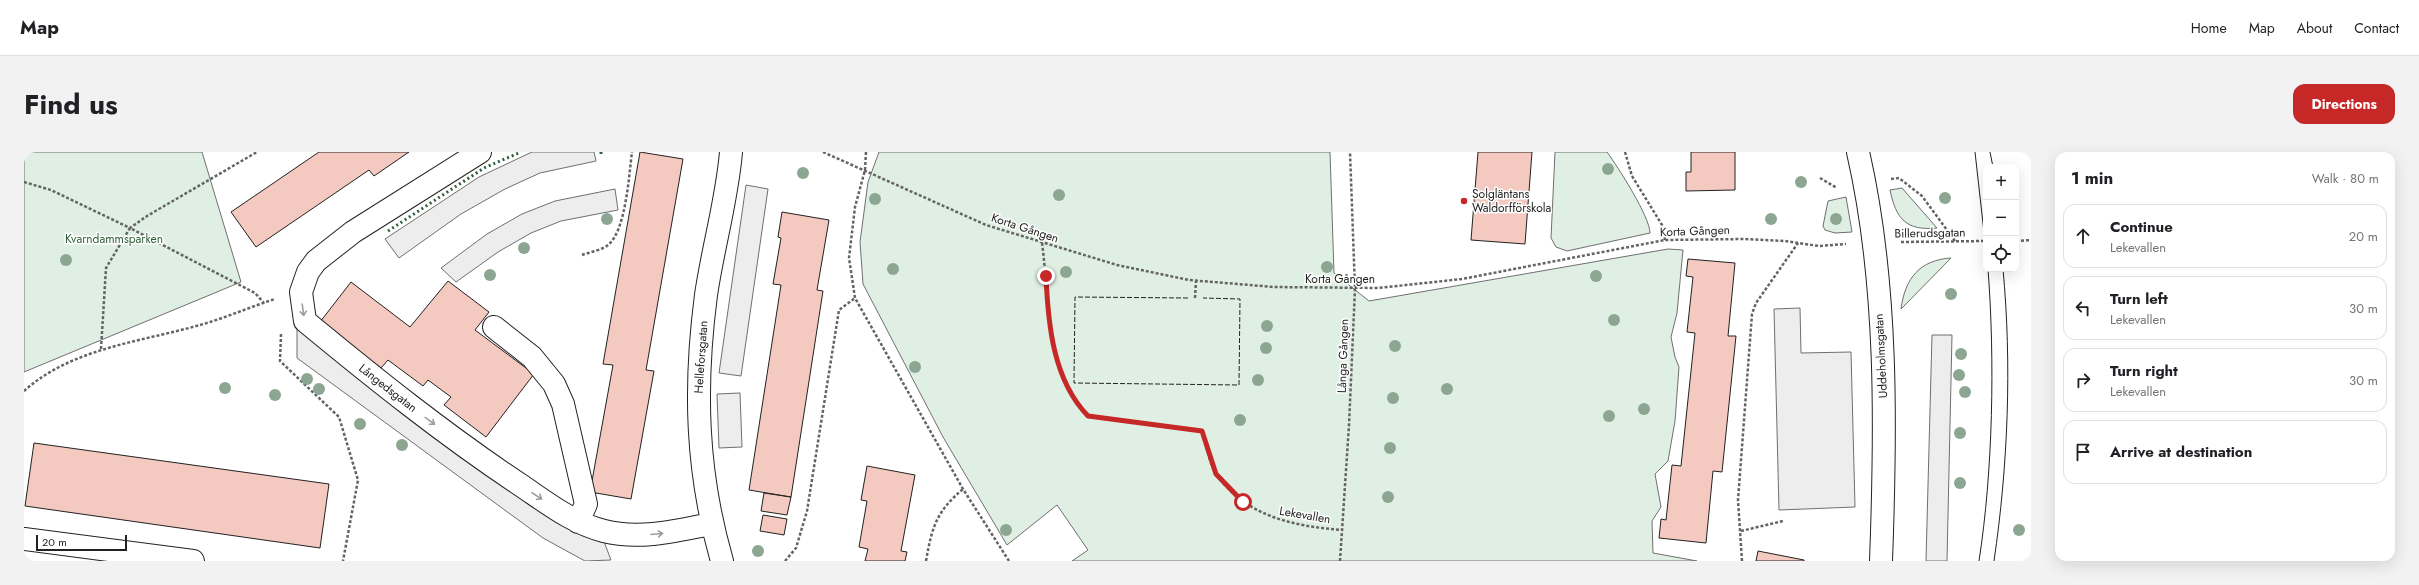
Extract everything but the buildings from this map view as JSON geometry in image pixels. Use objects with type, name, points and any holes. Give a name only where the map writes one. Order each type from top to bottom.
[{"type":"street","points":[[304,282],[316,260],[353,232],[480,152]]},
{"type":"street","name":"Helleforsgatan","points":[[722,561],[711,524],[702,474],[698,412],[698,370],[706,294],[732,152]]},
{"type":"street","name":"Uddeholmsgatan","points":[[1858,152],[1875,243],[1885,435],[1881,561]]},
{"type":"street","name":"Långedsgatan","points":[[304,282],[305,321],[398,398],[500,471],[578,522],[616,533],[658,534],[711,524]]},
{"type":"street","points":[[494,327],[532,357],[554,384],[563,404],[586,504],[578,522]]},
{"type":"street","points":[[24,539],[193,561]]},
{"type":"path","points":[[101,349],[106,268],[130,228],[147,216],[257,152]]},
{"type":"path","points":[[582,255],[608,245],[618,231],[624,207],[632,152]]},
{"type":"path","name":"Korta Gången","points":[[823,152],[955,212],[1042,244],[1117,265],[1196,281],[1274,287],[1355,290],[1462,279],[1665,240],[1737,239],[1798,243],[1819,246],[1875,243]]},
{"type":"path","points":[[866,152],[865,170],[855,206],[849,258],[855,298],[963,489],[1009,561]]},
{"type":"path","name":"Långa Gången","points":[[1340,561],[1349,425],[1355,290],[1350,152]]},
{"type":"path","points":[[1626,152],[1632,176],[1662,226],[1665,240]]},
{"type":"path","points":[[1820,178],[1840,189]]},
{"type":"path","points":[[1890,179],[1899,178],[1922,196],[1955,241]]},
{"type":"path","points":[[24,182],[51,190],[130,228],[255,293],[264,302]]},
{"type":"path","points":[[2019,240],[2031,240]]},
{"type":"path","name":"Billerudsgatan","points":[[1875,243],[1983,241]]},
{"type":"path","points":[[1742,561],[1738,500],[1752,314],[1756,303],[1798,243]]},
{"type":"path","name":"Lekevallen","points":[[1042,244],[1051,334],[1058,362],[1069,391],[1088,416],[1202,431],[1216,474],[1243,502],[1274,519],[1292,524],[1342,530]]},
{"type":"path","points":[[1195,298],[1196,281]]},
{"type":"path","points":[[24,391],[50,373],[101,349],[201,325],[264,302],[304,282]]},
{"type":"path","points":[[785,561],[796,548],[807,511],[839,310],[855,298]]},
{"type":"path","points":[[281,329],[280,361],[339,417],[358,480],[343,561]]},
{"type":"path","points":[[926,561],[934,522],[948,502],[963,489]]},
{"type":"path","points":[[1741,530],[1783,521]]},
{"type":"green space","name":"Kvarndammsparken","points":[[24,152],[202,152],[241,282],[24,372]]},
{"type":"green space","points":[[879,152],[1330,152],[1334,273],[1369,301],[1668,249],[1683,250],[1677,313],[1671,337],[1675,357],[1679,367],[1675,421],[1668,461],[1655,474],[1661,507],[1652,521],[1653,553],[1697,561],[1072,561],[1088,550],[1057,505],[1007,545],[943,437],[863,284],[860,242],[868,182]]},
{"type":"green space","points":[[1555,152],[1607,152],[1639,204],[1649,226],[1650,233],[1567,251],[1556,247],[1551,238]]},
{"type":"green space","points":[[1902,188],[1937,228],[1917,227],[1910,225],[1899,216],[1892,200],[1890,190]]},
{"type":"green space","points":[[1846,197],[1852,232],[1835,233],[1825,230],[1823,226],[1828,201]]},
{"type":"green space","points":[[1951,258],[1901,309],[1906,288],[1916,273],[1931,262]]},
{"type":"shaded area","points":[[532,152],[594,152],[596,161],[540,173],[505,189],[461,214],[399,258],[385,239],[479,177]]},
{"type":"shaded area","points":[[746,185],[768,189],[741,376],[719,373]]},
{"type":"shaded area","points":[[615,189],[618,210],[561,221],[531,233],[498,252],[456,282],[441,268],[487,234],[522,214],[555,201]]},
{"type":"shaded area","points":[[1800,308],[1801,353],[1851,352],[1855,507],[1779,510],[1774,309]]},
{"type":"shaded area","points":[[297,327],[603,539],[611,560],[585,561],[543,538],[297,358]]},
{"type":"shaded area","points":[[1932,335],[1952,335],[1947,561],[1926,561]]},
{"type":"shaded area","points":[[740,393],[742,447],[719,448],[717,394]]},
{"type":"tram line","points":[[1975,152],[1984,236]]},
{"type":"tram line","points":[[1990,152],[1992,164]]},
{"type":"tram line","points":[[1979,561],[1984,526],[1990,453],[1992,340],[1988,272]]},
{"type":"tram line","points":[[1994,561],[2003,489],[2007,415],[2008,379],[2006,305],[2003,272]]},
{"type":"hedge","points":[[388,231],[484,168],[521,152]]},
{"type":"fence","points":[[1188,298],[1075,297],[1074,383],[1239,385],[1240,299],[1203,298]]},
{"type":"place","name":"Solgläntans Waldorfförskola","points":[[1464,201]]},
{"type":"route","points":[[1046,276],[1047,302],[1051,334],[1058,362],[1069,391],[1082,410],[1088,416],[1202,431],[1216,474],[1235,496],[1243,502]]}]
